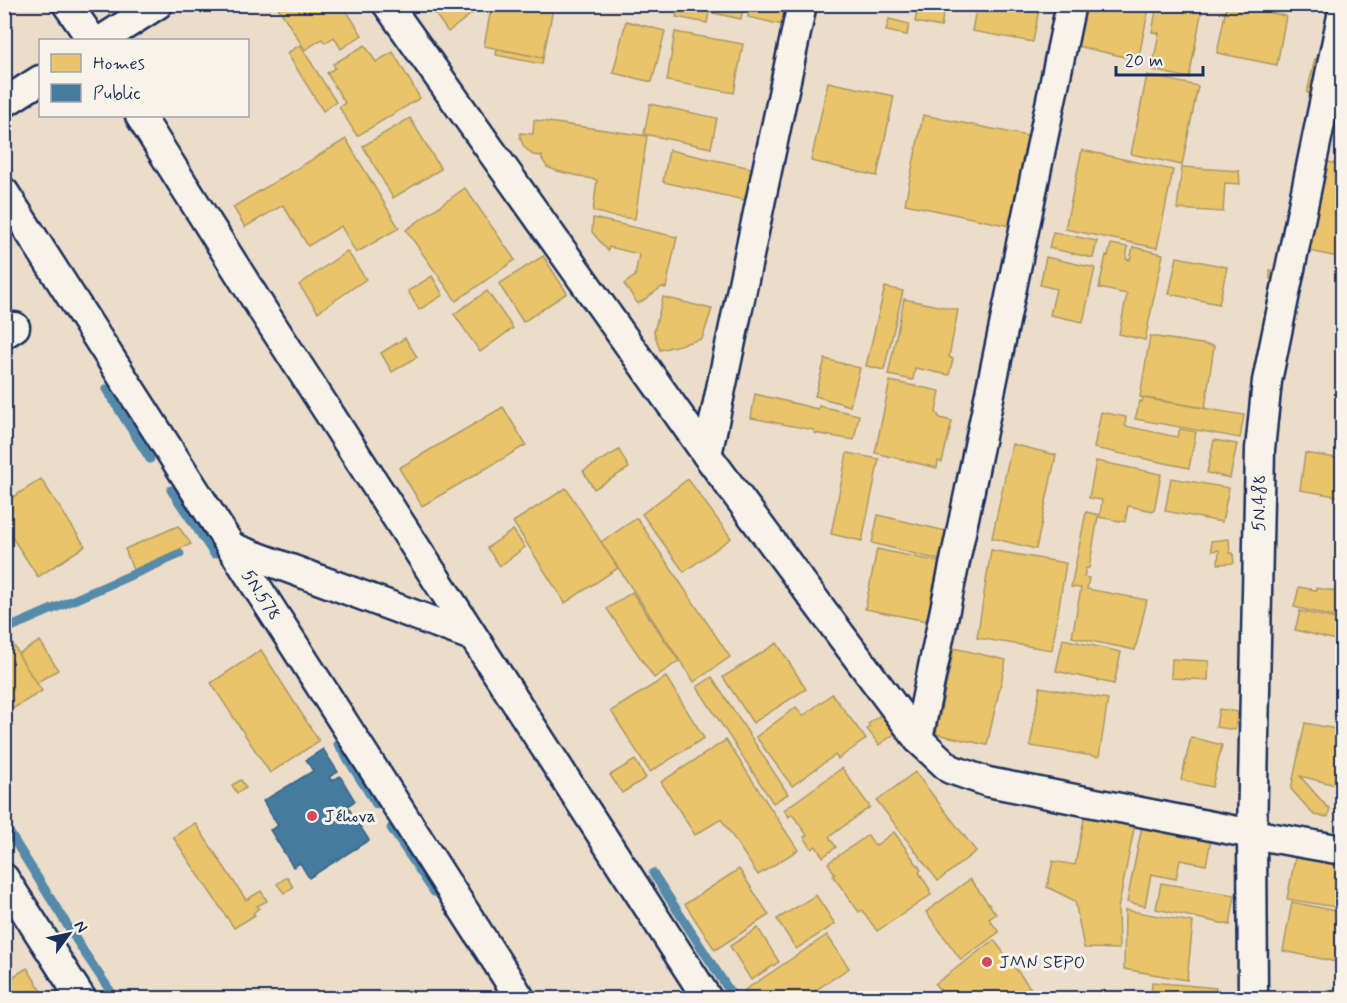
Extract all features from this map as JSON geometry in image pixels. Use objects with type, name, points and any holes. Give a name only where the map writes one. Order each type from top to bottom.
[{"type":"street","points":[[67,4],[91,39]]},
{"type":"street","points":[[104,39],[158,4]]},
{"type":"street","points":[[387,4],[707,455],[918,739],[950,768],[988,782],[1342,850]]},
{"type":"street","points":[[707,455],[802,4]]},
{"type":"street","points":[[918,739],[1071,4]]},
{"type":"street","name":"5N.488","points":[[1253,999],[1251,834],[1260,449],[1268,381],[1342,16]]},
{"type":"street","points":[[4,103],[39,81]]},
{"type":"street","points":[[141,117],[707,999]]},
{"type":"street","name":"5N.578","points":[[4,192],[520,999]]},
{"type":"street","points":[[231,547],[472,636]]},
{"type":"street","points":[[4,878],[81,999]]},
{"type":"building: Homes","points":[[276,4],[345,4],[344,7],[362,35],[341,49],[334,37],[325,43],[322,39],[305,50]]},
{"type":"building: Homes","points":[[428,4],[484,4],[448,32]]},
{"type":"building: Homes","points":[[492,4],[554,4],[543,58],[484,46]]},
{"type":"building: Homes","points":[[679,4],[744,4],[741,19],[709,12],[707,23],[676,17]]},
{"type":"building: Homes","points":[[750,4],[788,4],[783,25],[748,17]]},
{"type":"building: Homes","points":[[918,4],[945,4],[941,27],[915,22]]},
{"type":"building: Homes","points":[[977,4],[1040,4],[1033,42],[972,31]]},
{"type":"building: Homes","points":[[1086,4],[1135,4],[1149,8],[1138,60],[1077,46]]},
{"type":"building: Homes","points":[[1153,4],[1166,6],[1166,4],[1203,4],[1189,78],[1152,70],[1159,33],[1152,32],[1157,5]]},
{"type":"building: Homes","points":[[1227,4],[1286,16],[1277,65],[1217,53]]},
{"type":"building: Homes","points":[[889,19],[909,24],[907,35],[886,31]]},
{"type":"building: Homes","points":[[626,21],[665,31],[652,82],[613,73]]},
{"type":"building: Homes","points":[[675,32],[743,44],[734,93],[667,81]]},
{"type":"building: Homes","points":[[300,45],[336,102],[323,111],[287,53]]},
{"type":"building: Homes","points":[[365,45],[376,62],[393,52],[420,98],[357,136],[339,107],[345,103],[327,73],[335,68],[333,64]]},
{"type":"building: Homes","points":[[497,49],[543,58],[542,64],[496,55]]},
{"type":"building: Homes","points":[[1315,59],[1328,62],[1320,96],[1307,93]]},
{"type":"building: Homes","points":[[1147,75],[1198,86],[1182,165],[1131,154]]},
{"type":"building: Homes","points":[[828,82],[894,96],[877,176],[811,161]]},
{"type":"building: Homes","points":[[650,104],[717,118],[711,148],[644,134]]},
{"type":"building: Homes","points":[[923,115],[1028,136],[1010,226],[905,204]]},
{"type":"building: Homes","points":[[410,118],[441,169],[393,198],[363,146]]},
{"type":"building: Homes","points":[[534,120],[647,136],[635,219],[593,211],[597,180],[547,167],[542,156],[533,155],[524,147],[520,133],[533,134]]},
{"type":"building: Homes","points":[[346,139],[399,228],[356,253],[341,226],[308,246],[283,205],[245,227],[233,207]]},
{"type":"building: Homes","points":[[669,150],[756,169],[749,201],[663,182]]},
{"type":"building: Homes","points":[[1082,150],[1173,170],[1157,248],[1065,229]]},
{"type":"building: Homes","points":[[1319,160],[1342,165],[1342,258],[1301,249]]},
{"type":"building: Homes","points":[[1182,167],[1239,171],[1240,184],[1225,183],[1223,212],[1177,209]]},
{"type":"building: Homes","points":[[465,188],[515,260],[456,301],[406,230]]},
{"type":"building: Homes","points":[[593,218],[677,237],[666,288],[662,287],[638,304],[624,284],[635,276],[639,254],[609,247],[608,251],[592,232]]},
{"type":"building: Homes","points":[[1053,232],[1097,241],[1093,258],[1049,248]]},
{"type":"building: Homes","points":[[1111,244],[1128,247],[1126,259],[1130,260],[1133,247],[1163,254],[1145,340],[1119,334],[1127,294],[1099,288],[1106,255],[1108,256]]},
{"type":"building: Homes","points":[[347,251],[366,279],[318,312],[299,285]]},
{"type":"building: Homes","points":[[543,256],[567,293],[523,322],[499,284]]},
{"type":"building: Homes","points":[[1046,257],[1095,268],[1083,322],[1050,315],[1056,289],[1040,285]]},
{"type":"building: Homes","points":[[1177,257],[1227,267],[1219,304],[1169,294]]},
{"type":"building: Homes","points":[[1270,270],[1282,270],[1283,279],[1270,279]]},
{"type":"building: Homes","points":[[432,276],[443,295],[419,310],[408,291]]},
{"type":"building: Homes","points":[[885,287],[903,291],[884,370],[866,366]]},
{"type":"building: Homes","points":[[487,291],[513,328],[480,352],[454,314]]},
{"type":"building: Homes","points":[[663,297],[712,309],[702,339],[660,350],[654,332]]},
{"type":"building: Homes","points":[[904,299],[958,310],[949,357],[953,359],[949,375],[915,368],[913,380],[888,375]]},
{"type":"building: Homes","points":[[1150,336],[1214,346],[1205,408],[1140,397]]},
{"type":"building: Homes","points":[[405,338],[417,357],[392,372],[381,353]]},
{"type":"building: Homes","points":[[825,359],[860,368],[850,406],[815,396]]},
{"type":"building: Homes","points":[[890,381],[940,391],[936,412],[940,418],[952,421],[942,462],[938,461],[937,468],[875,453]]},
{"type":"building: Homes","points":[[755,394],[818,409],[819,406],[859,415],[854,440],[751,418]]},
{"type":"building: Homes","points":[[1143,398],[1244,415],[1240,438],[1135,419]]},
{"type":"building: Homes","points":[[503,407],[526,445],[422,506],[399,468]]},
{"type":"building: Homes","points":[[1101,412],[1126,417],[1125,426],[1177,437],[1180,429],[1196,432],[1189,468],[1094,448]]},
{"type":"building: Homes","points":[[1214,440],[1237,444],[1230,478],[1207,473]]},
{"type":"building: Homes","points":[[1012,444],[1056,455],[1036,549],[992,538]]},
{"type":"building: Homes","points":[[619,450],[629,468],[594,489],[583,471]]},
{"type":"building: Homes","points":[[847,453],[879,459],[862,541],[831,534]]},
{"type":"building: Homes","points":[[1305,453],[1342,459],[1342,497],[1300,490]]},
{"type":"building: Homes","points":[[1096,461],[1161,474],[1154,511],[1128,506],[1125,522],[1098,517],[1089,568],[1086,568],[1084,577],[1089,578],[1087,589],[1147,600],[1135,650],[1072,637],[1081,588],[1071,587],[1086,512],[1100,515],[1102,500],[1089,498]]},
{"type":"building: Homes","points":[[1171,478],[1229,488],[1222,522],[1165,511]]},
{"type":"building: Homes","points":[[41,479],[85,546],[38,577],[4,525],[4,503]]},
{"type":"building: Homes","points":[[688,479],[731,538],[684,572],[642,514]]},
{"type":"building: Homes","points":[[566,488],[618,568],[565,603],[513,522]]},
{"type":"building: Homes","points":[[878,515],[946,531],[939,560],[872,543]]},
{"type":"building: Homes","points":[[637,518],[730,657],[694,682],[601,542]]},
{"type":"building: Homes","points":[[178,526],[191,544],[133,570],[125,549]]},
{"type":"building: Homes","points":[[513,530],[525,547],[500,566],[487,548]]},
{"type":"building: Homes","points":[[1229,539],[1230,553],[1233,553],[1234,563],[1218,564],[1219,550],[1212,551],[1211,541]]},
{"type":"building: Homes","points":[[877,549],[939,562],[927,621],[865,609]]},
{"type":"building: Homes","points":[[991,550],[1066,563],[1052,650],[977,638]]},
{"type":"building: Homes","points":[[1299,587],[1342,592],[1342,619],[1294,607]]},
{"type":"building: Homes","points":[[632,592],[679,661],[654,678],[607,609]]},
{"type":"building: Homes","points":[[1300,611],[1340,620],[1336,640],[1295,630]]},
{"type":"building: Homes","points":[[9,638],[42,691],[4,714],[4,641]]},
{"type":"building: Homes","points":[[1063,639],[1121,652],[1114,684],[1056,671]]},
{"type":"building: Homes","points":[[40,641],[58,670],[36,683],[18,654]]},
{"type":"building: Homes","points":[[777,643],[806,689],[753,723],[723,677]]},
{"type":"building: Homes","points":[[954,648],[1006,660],[987,745],[936,734]]},
{"type":"building: Homes","points":[[261,650],[319,741],[270,773],[211,683]]},
{"type":"building: Homes","points":[[1172,659],[1209,661],[1208,680],[1171,678]]},
{"type":"building: Homes","points":[[666,677],[704,738],[650,772],[611,711]]},
{"type":"building: Homes","points":[[712,677],[788,794],[773,803],[697,687]]},
{"type":"building: Homes","points":[[1040,687],[1108,699],[1099,757],[1030,746]]},
{"type":"building: Homes","points":[[832,694],[866,739],[838,759],[835,755],[792,786],[756,737],[796,707],[803,716]]},
{"type":"building: Homes","points":[[1342,707],[1342,726],[1338,725]]},
{"type":"building: Homes","points":[[1219,709],[1238,712],[1235,730],[1216,727]]},
{"type":"building: Homes","points":[[882,714],[897,732],[879,745],[867,729],[870,727],[868,724]]},
{"type":"building: Homes","points":[[1305,723],[1342,730],[1342,755],[1336,785],[1300,776],[1330,808],[1328,817],[1314,815],[1291,789]]},
{"type":"building: Homes","points":[[1191,737],[1222,745],[1212,787],[1181,780]]},
{"type":"building: Homes","points":[[726,740],[798,850],[758,875],[721,819],[695,835],[661,782]]},
{"type":"building: Homes","points":[[635,760],[646,778],[622,793],[610,775]]},
{"type":"building: Homes","points":[[842,768],[870,807],[829,837],[836,847],[823,857],[816,846],[812,849],[804,837],[807,835],[792,814],[789,817],[784,810]]},
{"type":"building: Homes","points":[[915,772],[976,851],[938,881],[877,801]]},
{"type":"building: Homes","points":[[241,780],[246,788],[237,793],[232,785]]},
{"type":"building: Homes","points":[[1342,796],[1342,815],[1339,814]]},
{"type":"building: Homes","points":[[1086,809],[1136,819],[1118,909],[1119,949],[1084,948],[1075,901],[1047,887],[1053,861],[1075,865]]},
{"type":"building: Homes","points":[[195,823],[246,900],[261,891],[267,901],[257,906],[259,908],[253,913],[255,915],[234,928],[173,837]]},
{"type":"building: Homes","points":[[1142,826],[1211,840],[1206,865],[1180,860],[1176,879],[1151,874],[1145,906],[1127,902]]},
{"type":"building: Homes","points":[[894,832],[921,870],[919,872],[931,895],[877,931],[862,910],[859,912],[833,876],[835,874],[828,863],[868,835],[875,846]]},
{"type":"building: Homes","points":[[1296,853],[1342,860],[1342,908],[1287,899]]},
{"type":"building: Homes","points":[[739,869],[769,915],[715,950],[685,904]]},
{"type":"building: Homes","points":[[287,877],[293,887],[284,893],[277,884]]},
{"type":"building: Homes","points":[[970,879],[996,914],[989,919],[999,932],[961,960],[926,912]]},
{"type":"building: Homes","points":[[1161,883],[1235,895],[1230,925],[1156,909]]},
{"type":"building: Homes","points":[[816,895],[835,924],[796,949],[777,919]]},
{"type":"building: Homes","points":[[1292,902],[1342,912],[1342,963],[1283,951]]},
{"type":"building: Homes","points":[[1125,910],[1193,922],[1187,980],[1124,969]]},
{"type":"building: Homes","points":[[758,928],[779,962],[751,980],[730,946]]},
{"type":"building: Homes","points":[[827,935],[849,968],[804,998],[750,998],[745,990]]},
{"type":"building: Homes","name":"JMN SEPO","points":[[994,940],[1038,998],[946,998],[935,984]]},
{"type":"building: Homes","points":[[27,968],[46,998],[4,998],[4,982]]},
{"type":"building: Homes","points":[[1340,978],[1342,979],[1342,998],[1337,998]]},
{"type":"building: Homes","points":[[1152,982],[1216,988],[1215,998],[1151,998]]},
{"type":"building: Public","name":"Jéhova","points":[[323,749],[338,772],[329,777],[332,781],[340,776],[355,801],[347,806],[369,840],[309,878],[300,863],[293,867],[270,830],[278,826],[263,801],[313,771],[306,760]]},
{"type":"waterway","points":[[106,389],[150,459]]},
{"type":"waterway","points":[[171,490],[214,554]]},
{"type":"waterway","points":[[4,630],[180,554]]},
{"type":"waterway","points":[[338,744],[376,804]]},
{"type":"waterway","points":[[4,824],[115,998]]},
{"type":"waterway","points":[[391,828],[434,892]]},
{"type":"waterway","points":[[653,873],[734,998]]},
{"type":"place","name":"Jéhova","points":[[312,816]]},
{"type":"place","name":"JMN SEPO","points":[[987,962]]}]
